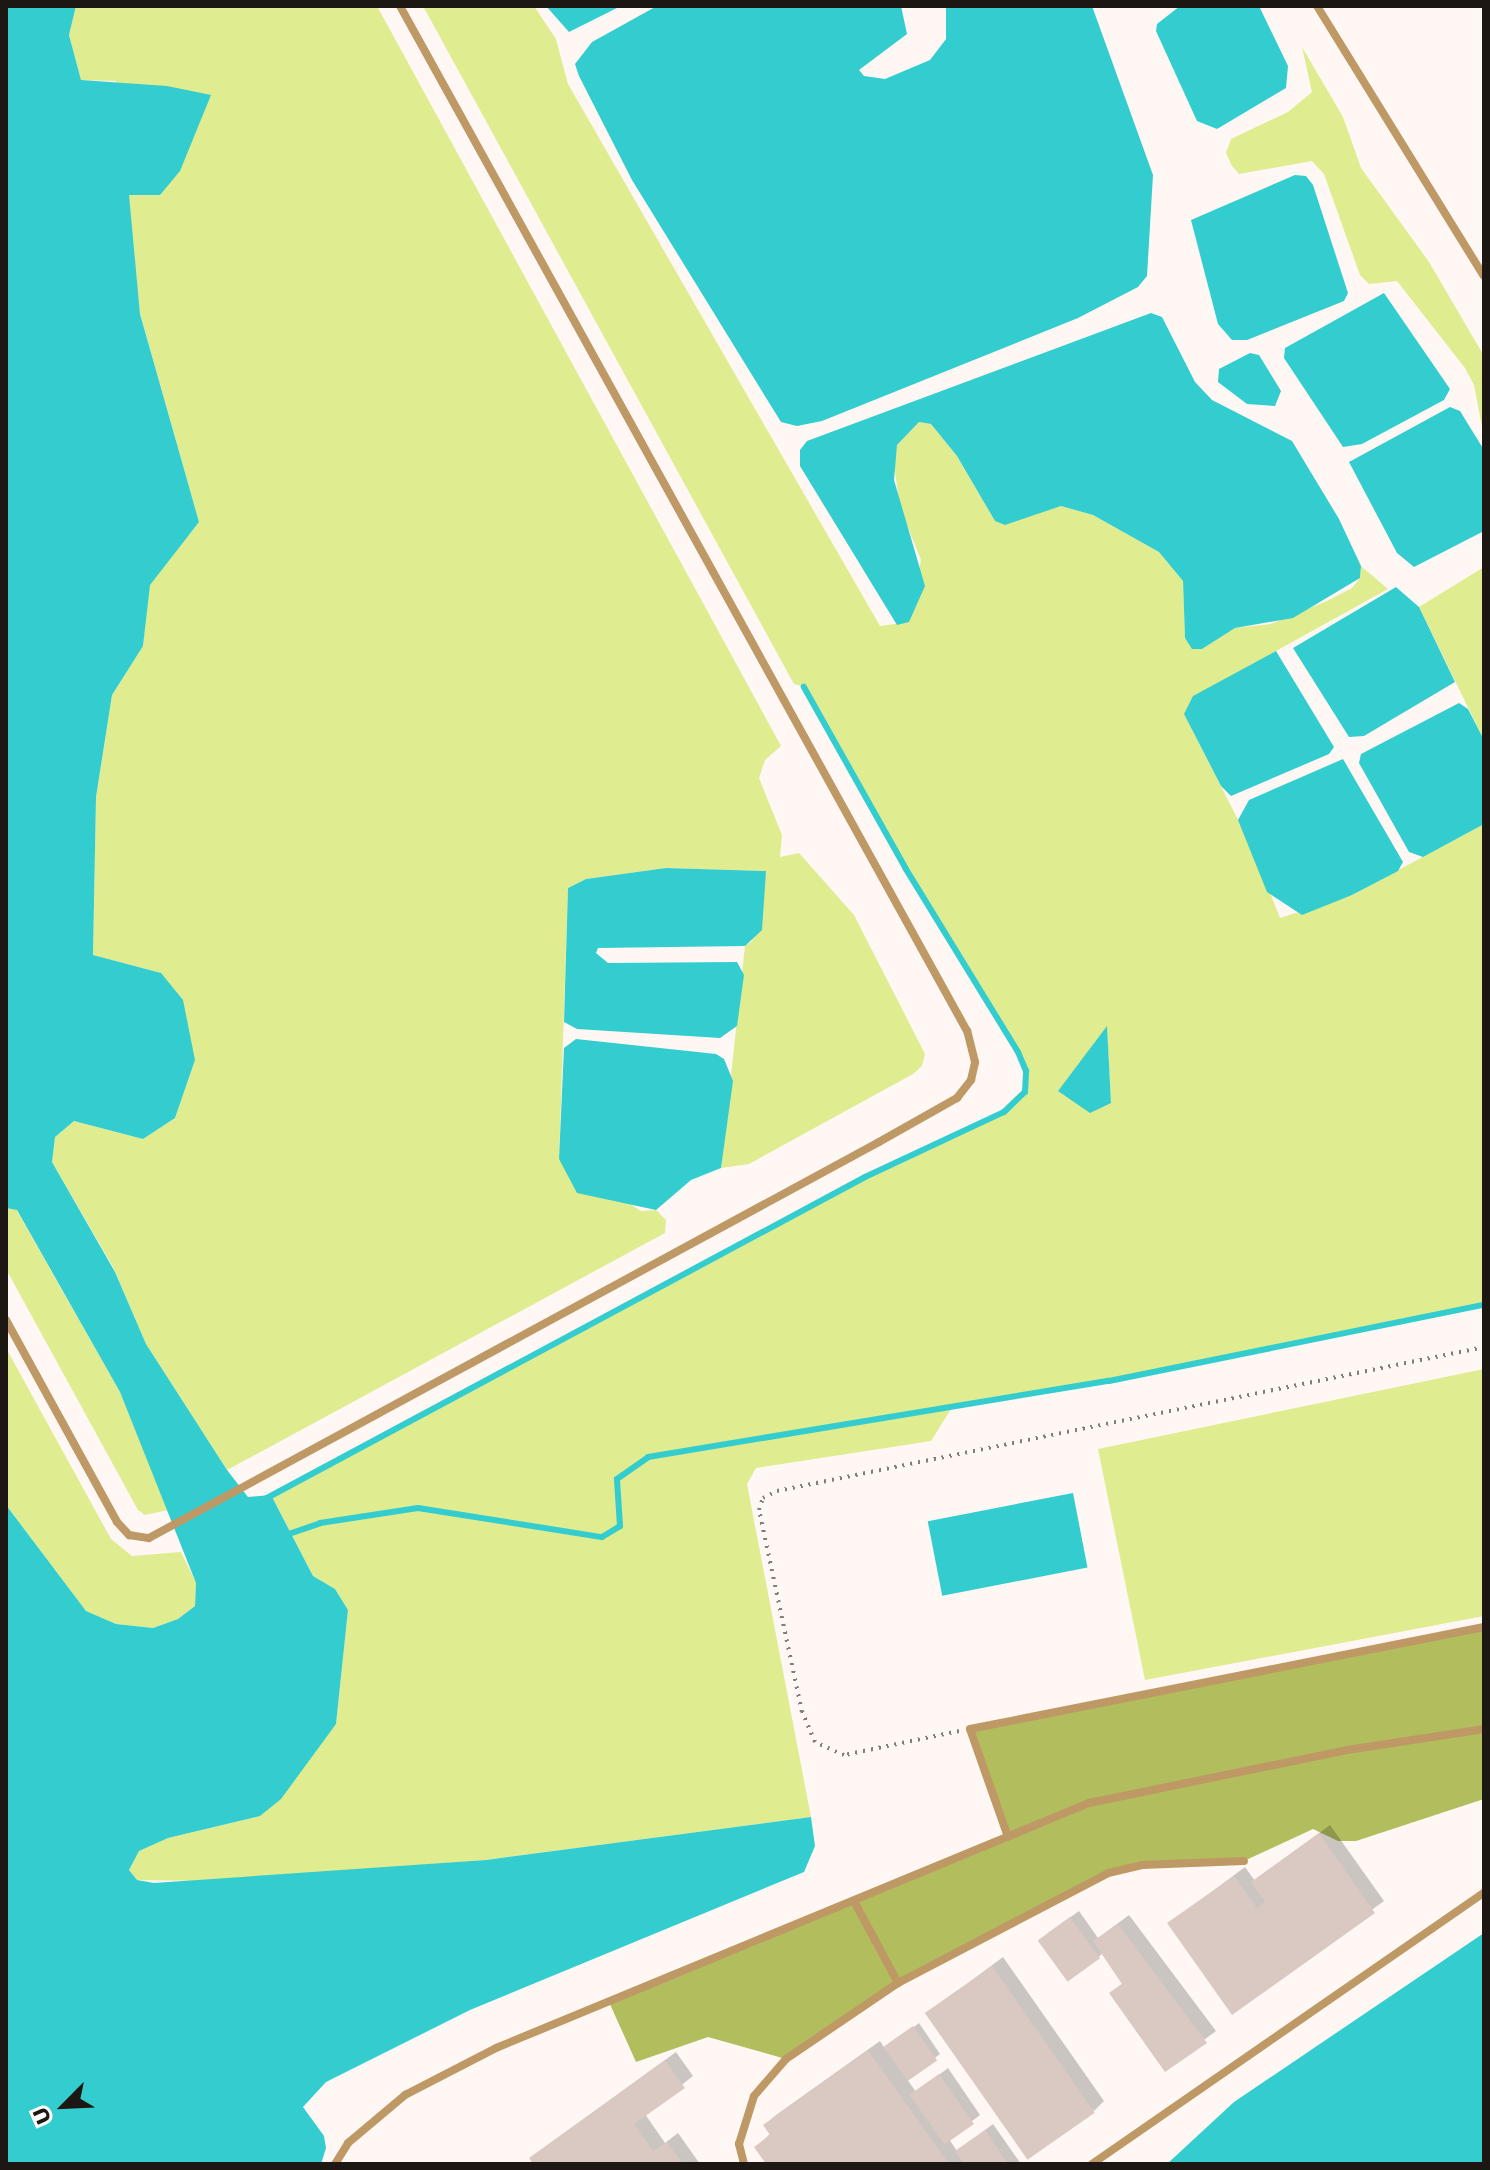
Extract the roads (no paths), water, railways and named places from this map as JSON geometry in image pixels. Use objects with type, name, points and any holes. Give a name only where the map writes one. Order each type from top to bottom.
[{"type":"lane","points":[[6,1320],[117,1522],[139,1539],[164,1531],[957,1098],[971,1080],[975,1062],[967,1031],[400,6]]},
{"type":"lane","points":[[1317,6],[1484,276]]},
{"type":"lane","points":[[1008,1837],[970,1729],[1484,1627]]},
{"type":"lane","points":[[335,2164],[348,2143],[405,2095],[496,2048],[855,1903],[1089,1803],[1347,1750],[1484,1729]]},
{"type":"lane","points":[[744,2164],[739,2144],[754,2096],[786,2059],[898,1983],[1108,1873],[1142,1865],[1244,1861]]},
{"type":"lane","points":[[1092,2164],[1484,1893]]},
{"type":"lane","points":[[855,1903],[898,1983]]},
{"type":"water","points":[[6,6],[76,6],[69,35],[81,80],[167,86],[211,95],[180,171],[160,195],[129,195],[140,314],[199,522],[150,585],[143,646],[112,695],[96,797],[93,955],[161,973],[183,1000],[195,1060],[175,1118],[143,1139],[74,1121],[55,1137],[52,1162],[115,1272],[146,1344],[227,1470],[248,1497],[271,1495],[313,1576],[335,1589],[348,1610],[336,1724],[281,1799],[260,1816],[168,1838],[139,1851],[129,1870],[137,1880],[154,1883],[486,1860],[811,1817],[815,1846],[804,1872],[470,2010],[326,2082],[303,2107],[324,2136],[326,2148],[321,2164],[6,2164],[6,1505],[86,1611],[116,1624],[153,1628],[178,1619],[195,1606],[196,1583],[120,1392],[17,1210],[6,1208]]},
{"type":"water","points":[[546,6],[621,6],[569,32]]},
{"type":"water","points":[[657,6],[901,6],[907,34],[859,70],[864,76],[885,79],[930,60],[946,39],[946,6],[1092,6],[1153,175],[1147,276],[1138,287],[1078,318],[822,421],[797,426],[781,422],[632,180],[575,64],[592,42]]},
{"type":"water","points":[[1180,6],[1259,6],[1288,66],[1286,88],[1217,129],[1197,121],[1156,31],[1157,24]]},
{"type":"water","points":[[1295,175],[1306,176],[1313,185],[1348,293],[1344,301],[1247,340],[1232,340],[1218,324],[1191,220]]},
{"type":"water","points":[[1384,293],[1450,389],[1444,400],[1362,444],[1343,447],[1284,358],[1285,348]]},
{"type":"water","points":[[1151,313],[1162,317],[1195,382],[1212,400],[1292,441],[1339,519],[1361,566],[1360,578],[1293,618],[1235,628],[1202,649],[1192,649],[1185,638],[1183,581],[1159,552],[1093,515],[1061,506],[1005,525],[995,521],[957,456],[931,424],[919,422],[897,445],[894,480],[925,586],[909,622],[897,625],[800,466],[800,450],[807,441]]},
{"type":"water","points":[[1250,353],[1259,355],[1281,391],[1275,406],[1247,404],[1218,382],[1219,369]]},
{"type":"water","points":[[1450,407],[1460,411],[1484,450],[1484,531],[1414,567],[1397,553],[1349,462]]},
{"type":"water","points":[[1396,587],[1419,607],[1455,682],[1364,736],[1349,737],[1293,648]]},
{"type":"water","points":[[1276,651],[1334,747],[1329,754],[1231,796],[1221,786],[1184,714],[1193,696]]},
{"type":"water","points":[[1459,703],[1468,709],[1484,740],[1484,824],[1423,857],[1409,852],[1359,763],[1361,754]]},
{"type":"water","points":[[1343,759],[1403,862],[1398,871],[1352,895],[1302,915],[1267,892],[1238,820],[1249,800]]},
{"type":"water","points":[[666,868],[766,871],[762,930],[745,946],[598,948],[596,953],[608,963],[737,962],[744,975],[737,1026],[720,1038],[577,1029],[564,1022],[568,888],[586,879]]},
{"type":"water","points":[[1107,1026],[1111,1103],[1090,1113],[1058,1091]]},
{"type":"water","points":[[576,1039],[716,1054],[724,1059],[733,1081],[721,1168],[691,1180],[656,1210],[577,1193],[559,1159],[564,1048]]},
{"type":"water","points":[[1073,1493],[1088,1568],[942,1596],[928,1521]]},
{"type":"water","points":[[1484,1933],[1484,2164],[1167,2164],[1234,2102]]},
{"type":"waterway","points":[[265,1499],[865,1177],[1004,1112],[1025,1092],[1026,1071],[1018,1052],[906,869],[804,687]]},
{"type":"waterway","points":[[283,1536],[320,1523],[418,1508],[602,1537],[620,1526],[617,1479],[648,1457],[1109,1381],[1484,1305]]}]
